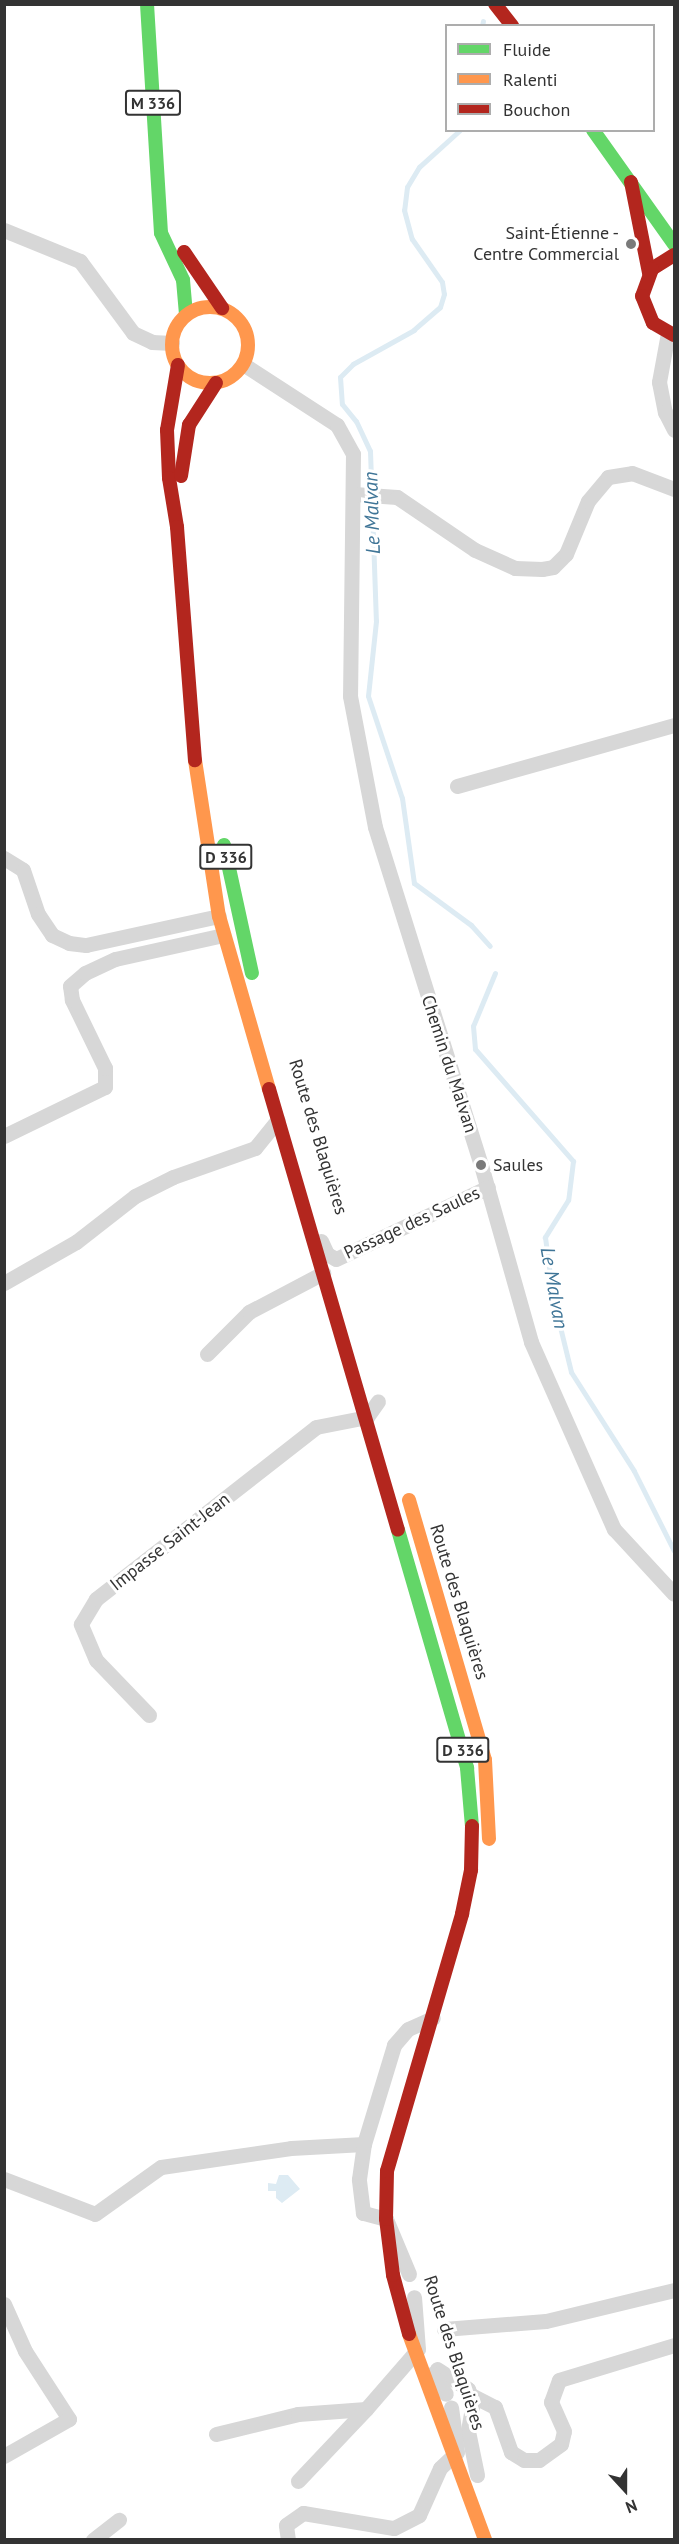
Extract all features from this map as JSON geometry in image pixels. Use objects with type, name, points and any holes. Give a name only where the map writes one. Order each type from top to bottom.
[{"type":"main road","name":"M 336","points":[[147,4],[161,233],[183,280],[186,315]]},
{"type":"main road","points":[[495,4],[510,24]]},
{"type":"main road","points":[[594,132],[675,244]]},
{"type":"main road","points":[[631,182],[633,206],[649,273]]},
{"type":"main road","points":[[645,200],[666,208]]},
{"type":"main road","name":"M 336","points":[[160,202],[189,261],[222,308]]},
{"type":"main road","points":[[671,334],[653,323],[644,308],[643,290],[649,273],[661,261],[675,255]]},
{"type":"main road","points":[[177,527],[169,478],[167,430],[178,365],[172,344],[178,325],[186,315],[200,308],[222,308],[241,321],[246,331],[248,354],[243,364],[227,379],[216,383],[194,379],[178,365]]},
{"type":"main road","points":[[177,527],[189,425],[216,383]]},
{"type":"main road","name":"Route des Blaquières","points":[[177,527],[194,755],[219,916],[456,1723],[472,1812],[471,1870],[440,2019],[406,2160]]},
{"type":"main road","name":"Route des Blaquières","points":[[188,674],[242,935],[302,1149]]},
{"type":"main road","name":"Route des Blaquières","points":[[326,1226],[337,1264]]},
{"type":"main road","points":[[376,1396],[385,1424]]},
{"type":"main road","name":"Route des Blaquières","points":[[403,1481],[485,1760],[489,1803],[486,1864]]},
{"type":"main road","name":"Route des Blaquières","points":[[440,2019],[404,2106],[387,2171],[387,2219],[393,2275],[415,2354],[485,2540]]},
{"type":"main road","name":"Route des Blaquières","points":[[403,2214],[409,2274],[414,2297],[437,2369],[479,2480]]},
{"type":"street","points":[[4,230],[80,261],[98,280],[125,326],[144,339],[172,344]]},
{"type":"street","points":[[671,334],[659,382],[665,412],[675,430]]},
{"type":"street","name":"Chemin du Malvan","points":[[243,364],[337,424],[353,454],[350,696],[361,770],[375,827],[488,1187],[531,1342],[614,1528],[675,1594]]},
{"type":"street","points":[[354,494],[393,496],[475,550],[514,567],[542,570],[553,567],[566,554],[588,501],[608,477],[632,473],[675,489]]},
{"type":"street","points":[[457,786],[675,725]]},
{"type":"street","points":[[4,858],[23,870],[38,914],[52,935],[69,943],[86,945],[219,916]]},
{"type":"street","points":[[4,1136],[105,1087],[105,1068],[72,1000],[70,986],[85,973],[115,959],[224,935]]},
{"type":"street","points":[[4,1282],[75,1242],[135,1196],[173,1177],[255,1148],[278,1120]]},
{"type":"street","points":[[293,1168],[304,1185],[323,1248],[337,1264]]},
{"type":"street","name":"Passage des Saules","points":[[337,1264],[488,1187]]},
{"type":"street","points":[[207,1354],[249,1312],[323,1273]]},
{"type":"street","points":[[367,1417],[376,1396]]},
{"type":"street","name":"Impasse Saint-Jean","points":[[149,1715],[96,1660],[81,1624],[96,1599],[316,1427],[367,1417]]},
{"type":"street","points":[[387,2219],[363,2213],[359,2179],[364,2145],[394,2045],[408,2029],[440,2019]]},
{"type":"street","points":[[4,2179],[95,2214],[160,2167],[291,2148],[364,2145]]},
{"type":"street","points":[[387,2219],[394,2207],[398,2168],[406,2160]]},
{"type":"street","points":[[387,2219],[409,2274]]},
{"type":"street","points":[[444,2329],[546,2321],[675,2290]]},
{"type":"street","points":[[298,2481],[415,2354],[419,2343],[414,2297]]},
{"type":"street","points":[[4,2304],[25,2351],[69,2419],[4,2456]]},
{"type":"street","points":[[469,2394],[495,2407],[511,2452],[524,2460],[539,2460],[561,2444],[564,2431],[552,2402],[559,2380],[675,2345]]},
{"type":"street","points":[[288,2540],[286,2524],[303,2513],[394,2528],[419,2515],[440,2468],[453,2460],[457,2452],[449,2401],[423,2359],[415,2354]]},
{"type":"street","points":[[437,2369],[468,2389],[473,2402],[468,2431],[479,2480]]},
{"type":"street","points":[[216,2434],[298,2415],[366,2409]]},
{"type":"street","points":[[453,2460],[466,2466],[496,2540]]},
{"type":"street","points":[[93,2540],[119,2520]]},
{"type":"shaded area","points":[[279,2175],[288,2175],[300,2189],[282,2203],[276,2198],[276,2191],[268,2191],[268,2183],[276,2184]]},
{"type":"waterway","name":"Le Malvan","points":[[458,132],[419,167],[407,187],[404,210],[412,239],[442,282],[444,294],[440,307],[414,330],[353,364],[340,377],[342,404],[356,421],[370,451],[376,621],[368,696],[402,798],[414,883],[471,925],[490,946]]},
{"type":"waterway","name":"Le Malvan","points":[[495,973],[473,1026],[475,1049],[573,1161],[568,1200],[545,1237],[553,1298],[571,1372],[634,1471],[674,1551]]},
{"type":"traffic: fast","points":[[147,4],[161,233],[183,280],[186,315]]},
{"type":"traffic: fast","points":[[594,132],[674,244]]},
{"type":"traffic: fast","points":[[224,845],[252,973]]},
{"type":"traffic: fast","points":[[398,1530],[467,1768],[472,1826]]},
{"type":"traffic: slow","points":[[210,307],[225,310],[237,318],[245,330],[248,345],[245,360],[237,372],[225,380],[210,383],[195,380],[183,372],[175,360],[172,345],[175,330],[183,318],[195,310],[210,307]]},
{"type":"traffic: slow","points":[[195,760],[219,916],[269,1089]]},
{"type":"traffic: slow","points":[[409,1500],[485,1760],[489,1839]]},
{"type":"traffic: slow","points":[[409,2334],[485,2540]]},
{"type":"traffic: jam","points":[[495,4],[510,24]]},
{"type":"traffic: jam","points":[[631,182],[649,273]]},
{"type":"traffic: jam","points":[[184,252],[222,308]]},
{"type":"traffic: jam","points":[[674,255],[652,269],[642,296],[653,323],[674,335]]},
{"type":"traffic: jam","points":[[178,365],[167,430],[169,478],[177,527],[195,760]]},
{"type":"traffic: jam","points":[[181,476],[189,425],[216,383]]},
{"type":"traffic: jam","points":[[269,1089],[398,1530]]},
{"type":"traffic: jam","points":[[409,2334],[393,2275],[386,2219],[387,2171],[462,1914],[471,1870],[472,1826]]},
{"type":"place","name":"Saint-Étienne - Centre Commercial","points":[[631,244]]},
{"type":"place","name":"Saules","points":[[481,1165]]}]
